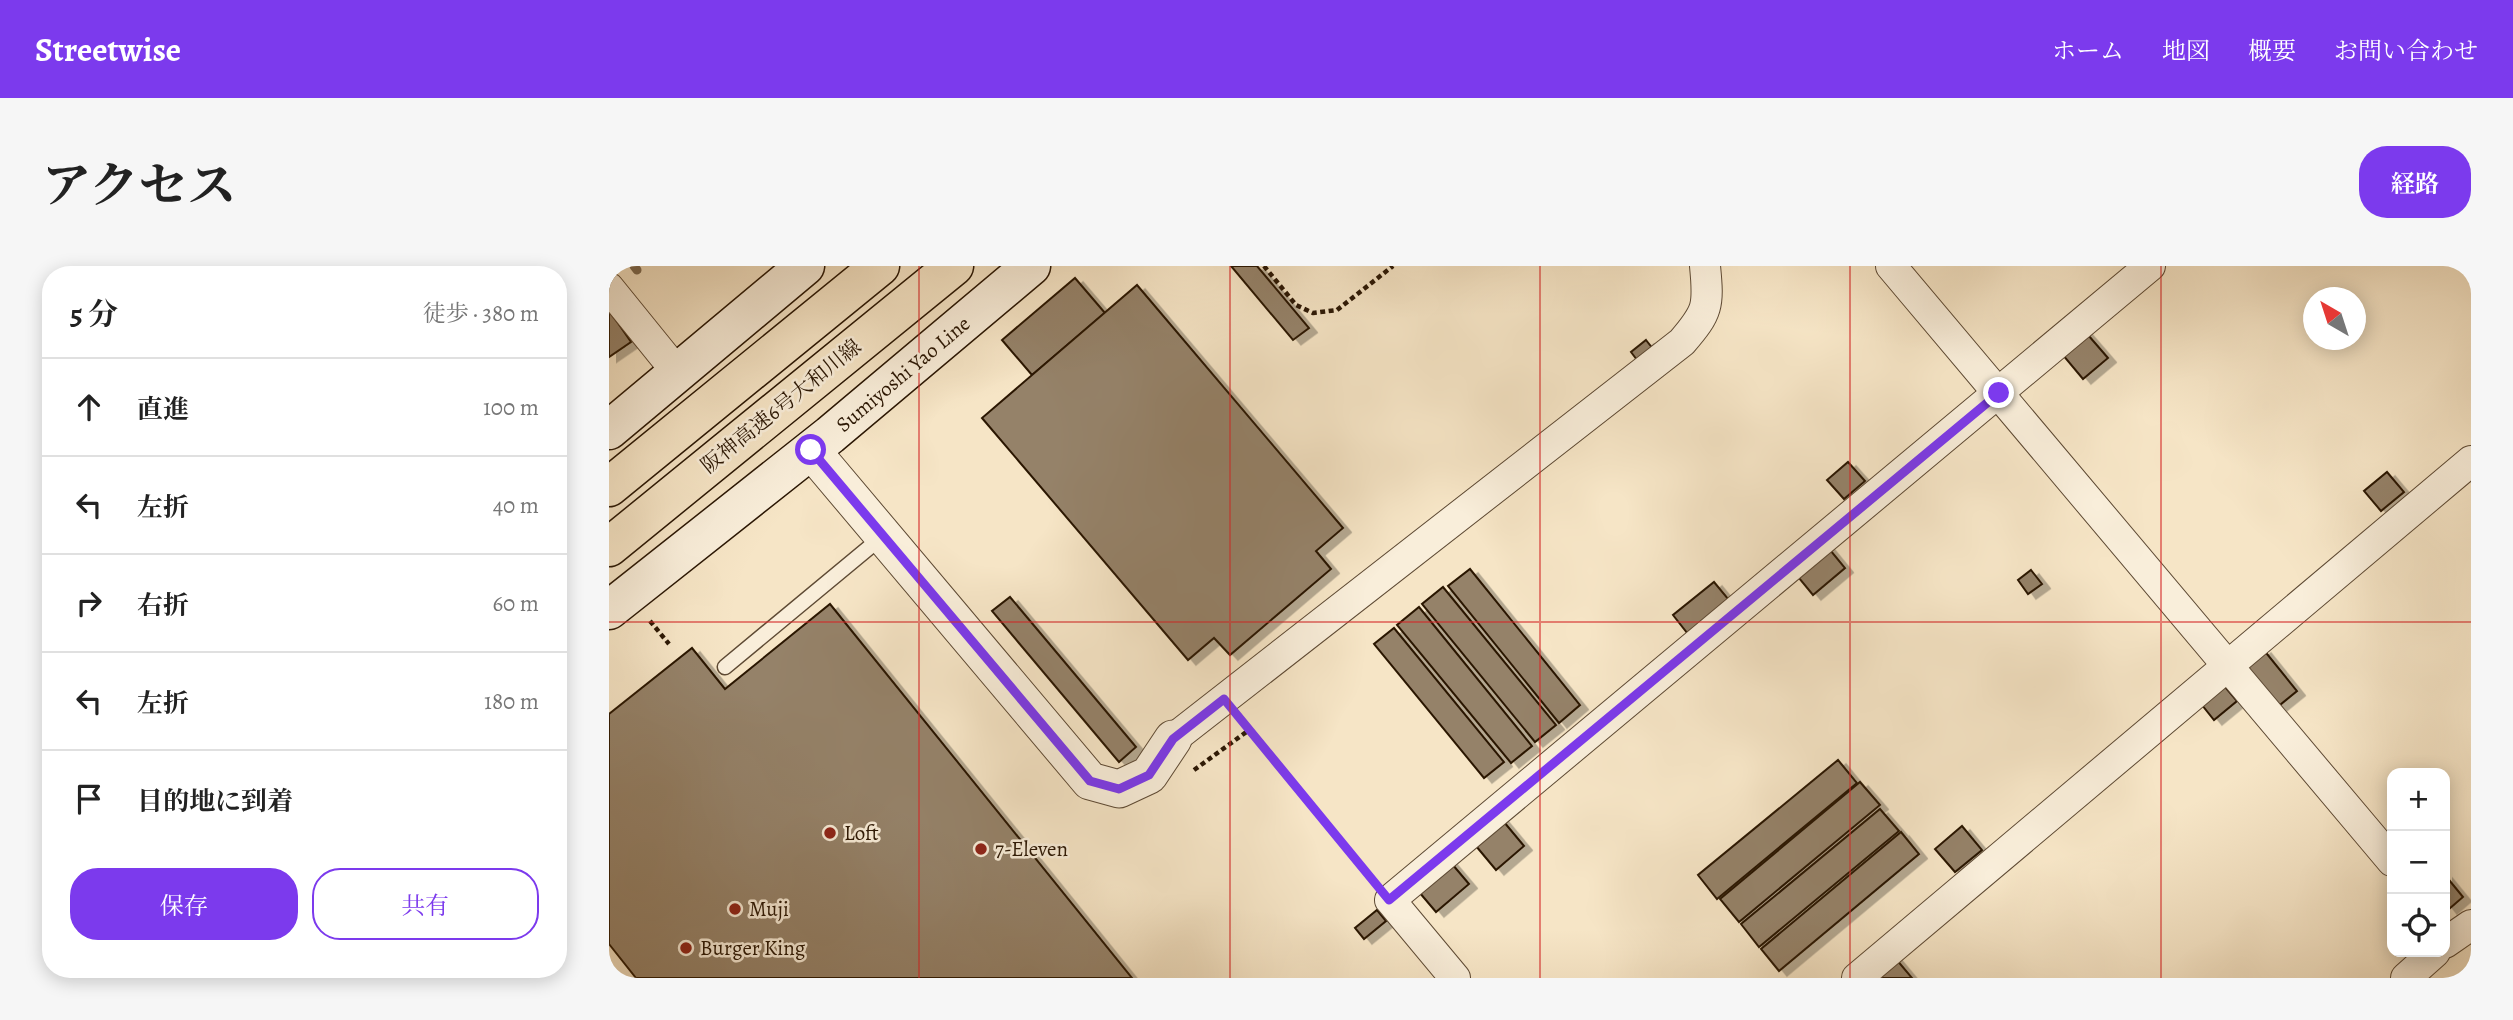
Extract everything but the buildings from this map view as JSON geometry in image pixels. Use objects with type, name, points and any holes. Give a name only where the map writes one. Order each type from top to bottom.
[{"type":"highway","points":[[609,487],[880,266]]},
{"type":"highway","name":"阪神高速6号大和川線","points":[[609,547],[954,266]]},
{"type":"main road","points":[[609,430],[804,266]]},
{"type":"main road","name":"Sumiyoshi Yao Line","points":[[627,612],[811,450],[1031,266]]},
{"type":"street","points":[[811,450],[1090,781],[1119,789],[1149,775],[1173,739],[1682,342],[1700,320],[1708,298],[1705,266]]},
{"type":"street","points":[[1891,266],[2387,856]]},
{"type":"street","points":[[1455,978],[1389,900],[2150,266]]},
{"type":"street","points":[[609,288],[677,372]]},
{"type":"street","points":[[1857,978],[2471,461]]},
{"type":"street","points":[[2406,978],[2428,957]]},
{"type":"lane","points":[[725,667],[884,535]]},
{"type":"path","points":[[1264,266],[1296,305],[1313,313],[1338,310],[1392,266]]},
{"type":"path","points":[[627,612],[669,644]]},
{"type":"path","points":[[1224,699],[1389,900]]},
{"type":"path","points":[[1193,771],[1249,730]]},
{"type":"waterway","points":[[634,266],[637,270]]},
{"type":"place","name":"Loft","points":[[830,833]]},
{"type":"place","name":"7-Eleven","points":[[981,849]]},
{"type":"place","name":"Muji","points":[[735,909]]},
{"type":"place","name":"Burger King","points":[[686,948]]},
{"type":"route","points":[[811,450],[1090,781],[1119,789],[1149,775],[1173,739],[1224,699],[1389,900],[1999,393]]}]
